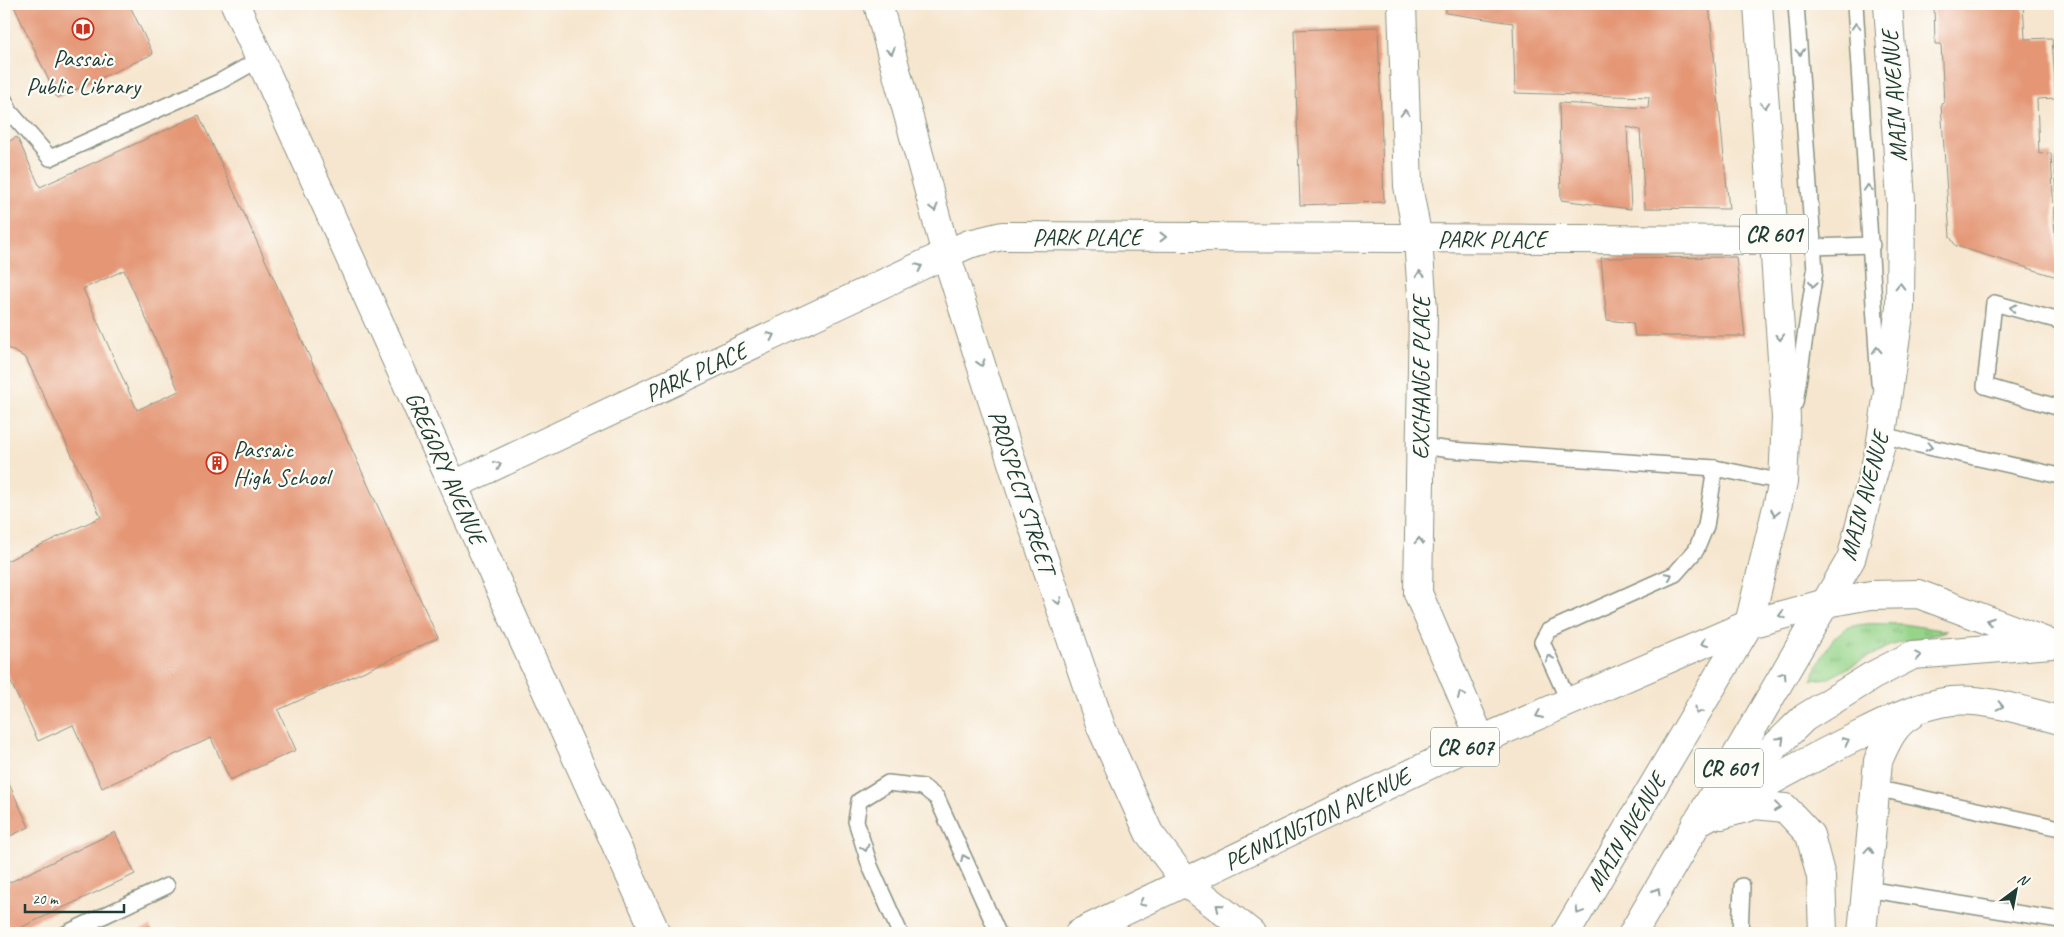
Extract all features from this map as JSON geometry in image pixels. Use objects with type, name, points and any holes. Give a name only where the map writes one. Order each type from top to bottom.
[{"type":"main road","name":"GREGORY AVENUE","points":[[235,4],[656,933]]},
{"type":"main road","name":"PROSPECT STREET","points":[[878,4],[946,254],[1022,494],[1101,727],[1150,833],[1186,882],[1251,933]]},
{"type":"main road","name":"EXCHANGE PLACE","points":[[1402,4],[1408,186],[1418,239],[1423,310],[1418,593],[1480,740]]},
{"type":"main road","name":"MAIN AVENUE","points":[[1566,933],[1749,624],[1783,482],[1786,418],[1758,4]]},
{"type":"main road","name":"MAIN AVENUE","points":[[1632,933],[1851,559],[1880,448],[1900,308],[1901,201],[1888,4]]},
{"type":"main road","name":"PARK PLACE","points":[[454,485],[946,254],[969,244],[1002,236],[1774,240]]},
{"type":"main road","name":"PENNINGTON AVENUE","points":[[1079,933],[1480,740],[1749,624],[1826,603],[1871,595],[1918,594],[2056,645]]},
{"type":"main road","points":[[1696,824],[1804,718],[1872,676],[1913,656],[2056,645]]},
{"type":"main road","points":[[1696,824],[1826,750],[1893,718],[1925,706],[1954,701],[1984,702],[2060,720]]},
{"type":"main road","points":[[1862,933],[1878,761],[1889,737],[1902,720],[1925,706]]},
{"type":"main road","points":[[1696,824],[1755,805],[1785,808],[1810,835],[1820,876],[1823,933]]},
{"type":"lane","points":[[1421,446],[1451,450],[1715,468],[1783,482],[1815,270],[1796,4]]},
{"type":"lane","points":[[1855,4],[1872,245],[1882,434],[1915,444],[2060,476]]},
{"type":"lane","points":[[7,106],[50,158],[218,82],[260,59]]},
{"type":"lane","points":[[1813,247],[1872,245]]},
{"type":"lane","points":[[2060,321],[1994,303],[1984,386],[2060,408]]},
{"type":"lane","points":[[1569,702],[1542,642],[1548,631],[1675,574],[1696,550],[1706,526],[1715,468]]},
{"type":"lane","points":[[900,933],[870,866],[856,821],[859,801],[888,783],[923,788],[937,798],[998,933]]},
{"type":"lane","points":[[1875,788],[2060,828]]},
{"type":"lane","points":[[67,933],[167,886]]},
{"type":"lane","points":[[1740,933],[1742,886]]},
{"type":"lane","points":[[1866,889],[2060,920]]},
{"type":"green space","points":[[1863,624],[1903,624],[1947,631],[1889,646],[1829,678],[1811,680],[1828,647],[1842,631]]},
{"type":"building","name":"Passaic Public Library","points":[[13,4],[129,4],[153,54],[57,98]]},
{"type":"building","points":[[1446,4],[1709,4],[1729,209],[1645,208],[1640,130],[1627,127],[1631,209],[1561,200],[1559,103],[1648,108],[1649,97],[1515,93],[1513,23],[1446,13]]},
{"type":"building","points":[[1934,4],[2023,4],[2025,39],[2052,38],[2056,98],[2037,99],[2039,154],[2051,153],[2057,277],[1956,246],[1950,237],[1941,104],[1944,103],[1941,44],[1935,44]]},
{"type":"building","points":[[1378,27],[1384,202],[1300,205],[1294,30]]},
{"type":"building","name":"Passaic High School","points":[[199,115],[438,638],[278,710],[296,750],[230,780],[211,738],[102,788],[73,725],[38,741],[4,667],[4,562],[101,517],[26,358],[4,346],[4,144],[17,137],[40,187]],"holes":[[[124,270],[179,391],[137,410],[83,289]]]},
{"type":"building","points":[[2060,148],[2060,235],[2059,235],[2055,163]]},
{"type":"building","points":[[1736,257],[1745,336],[1635,336],[1633,323],[1607,320],[1601,258]]},
{"type":"building","points":[[4,773],[29,827],[4,839]]},
{"type":"building","points":[[115,832],[135,874],[9,933],[4,933],[4,885]]},
{"type":"building","points":[[150,926],[154,933],[135,933]]},
{"type":"place","name":"Passaic Public Library","points":[[83,29]]},
{"type":"place","name":"Passaic High School","points":[[217,463]]}]
